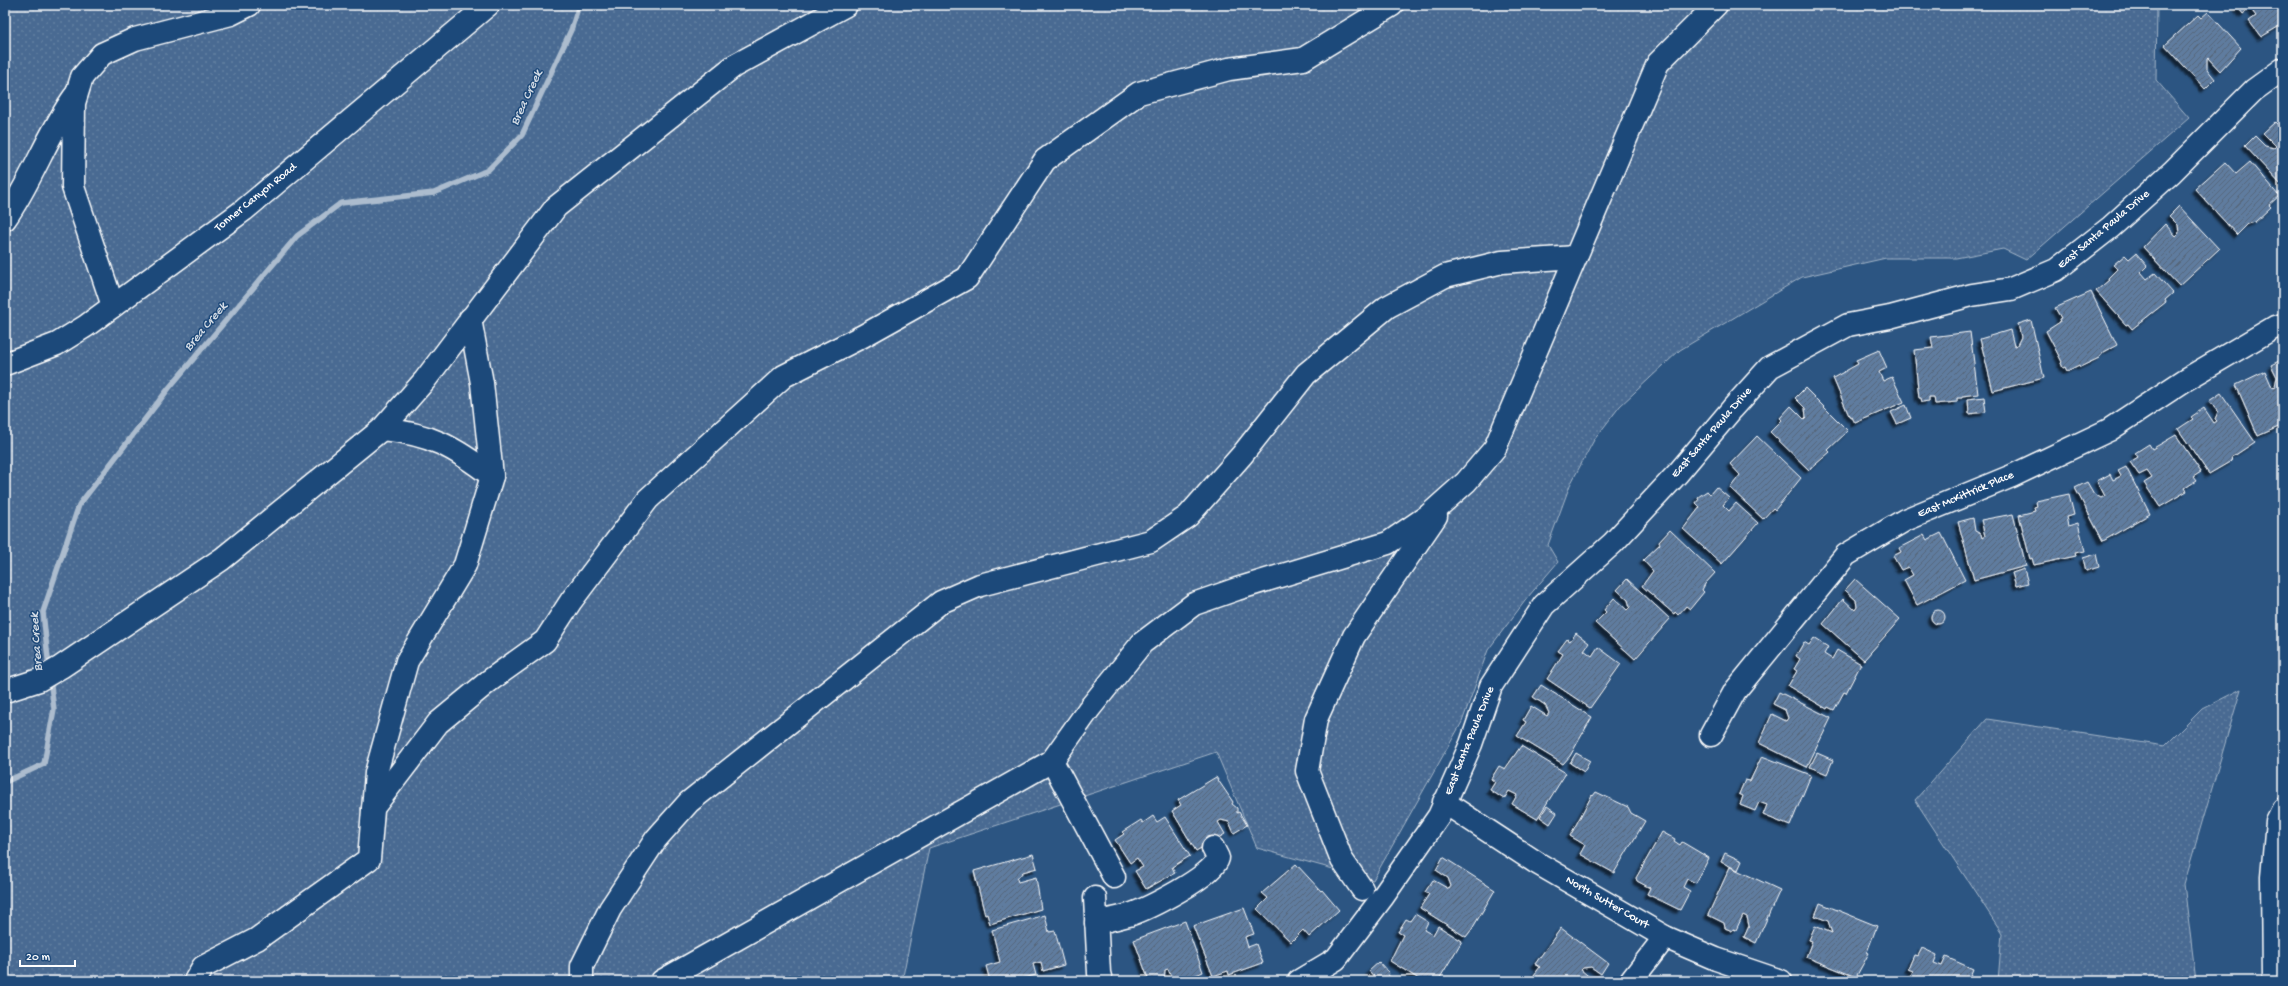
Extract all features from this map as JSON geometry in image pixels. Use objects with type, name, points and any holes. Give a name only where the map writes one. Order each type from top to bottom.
[{"type":"street","points":[[113,306],[73,187],[74,103],[82,77],[102,54],[135,39],[231,14],[250,5]]},
{"type":"street","name":"Tonner Canyon Road","points":[[5,364],[57,344],[113,306],[244,210],[488,5]]},
{"type":"street","points":[[5,691],[39,680],[61,667],[222,559],[382,429],[424,380],[556,207],[734,66],[846,5]]},
{"type":"street","points":[[373,808],[438,723],[489,681],[545,641],[571,601],[648,499],[784,376],[863,336],[967,278],[1045,160],[1139,93],[1229,69],[1303,59],[1392,5]]},
{"type":"street","points":[[662,981],[1052,761],[1089,709],[1142,643],[1194,604],[1236,589],[1388,543],[1429,515],[1466,482],[1495,448],[1658,63],[1716,5]]},
{"type":"street","name":"East Santa Paula Drive","points":[[1299,981],[1336,959],[1391,885],[1439,816],[1471,744],[1491,686],[1544,605],[1613,543],[1678,473],[1732,408],[1770,367],[1848,325],[1890,317],[1972,295],[2011,289],[2056,270],[2116,222],[2172,172],[2254,90],[2283,69]]},
{"type":"street","points":[[5,219],[15,204],[58,121],[77,92]]},
{"type":"street","points":[[582,981],[582,966],[610,909],[656,839],[689,802],[941,602],[980,585],[1151,541],[1188,516],[1242,455],[1306,374],[1387,307],[1445,276],[1502,262],[1576,257]]},
{"type":"street","points":[[195,981],[203,967],[257,939],[369,859],[376,773],[407,661],[465,565],[492,476],[482,383],[470,320]]},
{"type":"street","name":"East McKittrick Place","points":[[1711,735],[1735,691],[1846,555],[1905,520],[2012,476],[2109,430],[2185,380],[2275,326],[2283,325]]},
{"type":"street","points":[[382,429],[411,432],[437,441],[464,455],[492,476]]},
{"type":"street","points":[[1362,889],[1342,860],[1307,771],[1316,719],[1354,636],[1448,498]]},
{"type":"street","points":[[1052,761],[1114,877]]},
{"type":"street","name":"North Sutter Court","points":[[1444,802],[1537,863],[1665,937],[1716,959],[1781,981]]},
{"type":"street","points":[[2273,981],[2272,877],[2277,821],[2283,809]]},
{"type":"street","points":[[1096,923],[1136,912],[1162,900],[1206,873],[1216,863],[1218,858],[1213,848]]},
{"type":"street","points":[[1095,898],[1099,973],[1101,981]]},
{"type":"street","points":[[1631,981],[1665,937]]},
{"type":"shaded area","points":[[5,5],[2157,5],[2156,80],[2189,118],[2026,260],[2003,249],[1956,258],[1886,258],[1802,277],[1680,350],[1620,406],[1594,440],[1570,485],[1548,545],[1558,562],[1528,597],[1488,650],[1462,722],[1373,880],[1257,848],[1216,752],[929,848],[902,981],[5,981]]},
{"type":"shaded area","points":[[2241,689],[2184,884],[2196,981],[1998,981],[2002,933],[1915,800],[1987,719],[2165,746],[2202,709]]},
{"type":"building","points":[[2236,5],[2283,5],[2283,24],[2261,37],[2249,21],[2256,16],[2250,8],[2243,14]]},
{"type":"building","points":[[2208,12],[2241,48],[2220,71],[2208,58],[2207,59],[2207,69],[2215,79],[2205,89],[2165,45],[2198,15],[2201,18]]},
{"type":"building","points":[[2275,122],[2281,128],[2283,126],[2283,187],[2245,146],[2255,136],[2265,146],[2274,148],[2276,146],[2263,133]]},
{"type":"building","points":[[2225,162],[2236,174],[2250,162],[2279,196],[2269,205],[2271,207],[2255,222],[2248,224],[2237,235],[2195,189]]},
{"type":"building","points":[[2179,206],[2219,249],[2179,286],[2143,247],[2165,224],[2176,236],[2179,233],[2178,225],[2169,216]]},
{"type":"building","points":[[2136,253],[2147,266],[2141,272],[2147,279],[2155,273],[2173,293],[2165,300],[2166,302],[2132,329],[2128,324],[2126,325],[2096,291],[2109,280],[2108,278],[2117,269],[2113,265],[2125,255],[2129,259]]},
{"type":"building","points":[[2091,292],[2117,345],[2104,352],[2099,358],[2067,371],[2065,367],[2063,368],[2062,362],[2046,331],[2060,322],[2059,319],[2061,318],[2055,308]]},
{"type":"building","points":[[2031,320],[2044,378],[1993,391],[1980,339],[2010,330],[2014,346],[2017,345],[2021,337],[2018,324]]},
{"type":"building","points":[[1970,332],[1978,394],[1962,396],[1962,398],[1957,398],[1957,402],[1935,404],[1934,397],[1929,397],[1929,401],[1922,402],[1921,398],[1919,398],[1914,350],[1933,348],[1931,337]]},
{"type":"building","points":[[1879,350],[1887,368],[1879,372],[1883,381],[1892,377],[1904,402],[1855,423],[1852,417],[1850,418],[1833,378],[1858,364],[1856,360]]},
{"type":"building","points":[[2283,359],[2283,425],[2258,436],[2236,385],[2265,371],[2272,387],[2275,386],[2277,377],[2271,365]]},
{"type":"building","points":[[1805,388],[1848,431],[1828,450],[1830,452],[1809,470],[1770,432],[1782,420],[1780,418],[1791,406],[1804,419],[1806,417],[1805,408],[1795,398]]},
{"type":"building","points":[[2221,393],[2255,442],[2231,458],[2233,460],[2209,474],[2178,429],[2193,419],[2191,417],[2204,408],[2214,423],[2217,421],[2215,419],[2218,412],[2209,401]]},
{"type":"building","points":[[1984,397],[1986,412],[1969,414],[1968,399]]},
{"type":"building","points":[[1906,405],[1911,418],[1897,424],[1891,412]]},
{"type":"building","points":[[2176,435],[2201,472],[2193,477],[2196,481],[2185,488],[2187,491],[2160,507],[2144,483],[2152,478],[2147,471],[2139,475],[2130,462],[2138,457],[2135,453],[2149,444],[2152,449]]},
{"type":"building","points":[[1757,436],[1801,478],[1775,510],[1773,508],[1763,519],[1730,488],[1740,475],[1730,464]]},
{"type":"building","points":[[2126,467],[2150,514],[2103,541],[2075,488],[2087,482],[2094,494],[2101,498],[2105,496],[2097,481],[2110,474],[2113,480],[2121,476],[2118,471]]},
{"type":"building","points":[[1716,487],[1729,498],[1723,505],[1729,511],[1736,503],[1758,523],[1722,564],[1683,529],[1700,507],[1696,503],[1699,499],[1698,497],[1707,491],[1710,494]]},
{"type":"building","points":[[2069,494],[2074,515],[2066,517],[2068,526],[2078,523],[2085,551],[2075,553],[2076,556],[2034,565],[2032,558],[2030,559],[2019,515],[2035,511],[2034,508],[2037,507],[2036,501]]},
{"type":"building","points":[[2013,514],[2026,566],[1974,580],[1958,522],[1973,518],[1975,531],[1981,534],[1982,538],[1985,536],[1981,520]]},
{"type":"building","points":[[1670,530],[1715,573],[1705,584],[1702,590],[1704,592],[1690,609],[1686,606],[1678,615],[1675,612],[1674,614],[1642,586],[1653,571],[1643,560],[1660,544],[1659,542]]},
{"type":"building","points":[[1941,533],[1965,580],[1917,605],[1904,580],[1913,575],[1908,567],[1901,570],[1893,556],[1901,552],[1899,548],[1924,535],[1927,540]]},
{"type":"building","points":[[2096,554],[2099,567],[2086,571],[2083,558]]},
{"type":"building","points":[[2024,569],[2028,583],[2016,586],[2012,573]]},
{"type":"building","points":[[1627,579],[1670,619],[1635,659],[1595,623],[1606,612],[1604,610],[1614,598],[1627,610],[1630,607],[1628,600],[1617,590]]},
{"type":"building","points":[[1855,579],[1900,619],[1864,660],[1823,624],[1843,599],[1855,610],[1857,607],[1856,600],[1845,590]]},
{"type":"building","points":[[1935,610],[1941,610],[1945,614],[1945,620],[1941,624],[1935,624],[1931,620],[1931,614]]},
{"type":"building","points":[[1576,633],[1589,643],[1584,650],[1592,656],[1598,647],[1621,664],[1590,708],[1547,679],[1563,654],[1558,651],[1567,639],[1570,641]]},
{"type":"building","points":[[1814,638],[1828,647],[1824,654],[1832,659],[1837,650],[1861,664],[1846,693],[1844,692],[1834,710],[1828,707],[1827,709],[1788,686],[1797,671],[1794,669],[1800,659],[1796,656],[1804,642],[1809,645]]},
{"type":"building","points":[[1541,685],[1592,717],[1570,756],[1563,764],[1517,736],[1526,722],[1523,720],[1531,706],[1547,716],[1549,713],[1545,705],[1533,697]]},
{"type":"building","points":[[1779,692],[1831,718],[1807,767],[1759,743],[1772,714],[1786,721],[1788,718],[1785,710],[1773,704]]},
{"type":"building","points":[[1521,746],[1566,773],[1537,819],[1512,804],[1517,795],[1509,791],[1504,799],[1490,790],[1495,782],[1491,779],[1499,766],[1505,769]]},
{"type":"building","points":[[1576,753],[1590,761],[1584,772],[1570,763]]},
{"type":"building","points":[[1817,753],[1833,760],[1827,774],[1810,767]]},
{"type":"building","points":[[1762,756],[1811,775],[1790,826],[1763,815],[1767,805],[1759,802],[1755,811],[1740,805],[1743,796],[1739,794],[1745,780],[1750,781]]},
{"type":"building","points":[[1216,777],[1233,802],[1232,804],[1237,808],[1237,813],[1239,812],[1247,825],[1234,833],[1229,822],[1221,820],[1218,822],[1225,834],[1196,851],[1172,811],[1181,805],[1178,800]]},
{"type":"building","points":[[1596,792],[1628,807],[1631,813],[1645,821],[1614,873],[1580,854],[1585,845],[1570,836],[1592,795],[1593,796]]},
{"type":"building","points":[[1547,806],[1557,813],[1550,824],[1540,817]]},
{"type":"building","points":[[1153,816],[1157,822],[1165,817],[1190,856],[1172,867],[1175,873],[1146,889],[1135,871],[1143,867],[1137,858],[1130,863],[1115,840],[1124,834],[1122,832],[1141,820],[1143,823]]},
{"type":"building","points":[[1662,832],[1675,839],[1674,841],[1680,845],[1682,842],[1709,858],[1696,883],[1687,879],[1683,887],[1690,891],[1680,910],[1647,894],[1650,888],[1637,881],[1636,878]]},
{"type":"building","points":[[1725,853],[1742,861],[1738,870],[1721,862]]},
{"type":"building","points":[[1033,854],[1037,868],[1023,872],[1017,879],[1018,882],[1036,877],[1041,909],[990,924],[987,914],[985,915],[974,871]]},
{"type":"building","points":[[1443,857],[1495,890],[1466,937],[1420,908],[1429,894],[1425,892],[1433,880],[1449,889],[1451,886],[1448,878],[1436,870]]},
{"type":"building","points":[[1296,864],[1321,891],[1322,890],[1339,910],[1309,937],[1303,930],[1291,942],[1257,909],[1268,898],[1262,893]]},
{"type":"building","points":[[1730,867],[1780,890],[1756,943],[1744,937],[1749,926],[1747,917],[1743,915],[1736,930],[1733,929],[1732,931],[1725,928],[1724,923],[1708,915]]},
{"type":"building","points":[[1820,903],[1877,926],[1867,952],[1869,953],[1856,977],[1806,957],[1812,941],[1809,940],[1815,926],[1832,933],[1828,921],[1815,916]]},
{"type":"building","points":[[1244,908],[1254,934],[1245,937],[1248,947],[1256,944],[1263,963],[1229,975],[1228,971],[1213,976],[1193,926]]},
{"type":"building","points":[[1415,914],[1428,922],[1424,930],[1433,935],[1438,926],[1462,941],[1438,981],[1422,981],[1390,961],[1403,935],[1398,932],[1406,919],[1410,921]]},
{"type":"building","points":[[1045,915],[1049,932],[1055,931],[1064,965],[1043,971],[1041,962],[1033,964],[1036,975],[1013,981],[990,981],[986,966],[1000,962],[992,930]]},
{"type":"building","points":[[1185,921],[1203,972],[1182,981],[1173,981],[1168,969],[1165,970],[1164,981],[1149,981],[1134,940]]},
{"type":"building","points":[[1561,928],[1608,963],[1601,974],[1591,967],[1583,968],[1581,970],[1592,979],[1591,981],[1541,981],[1534,975],[1540,967],[1535,964]]},
{"type":"building","points":[[1922,948],[1937,955],[1934,963],[1942,966],[1946,957],[1973,969],[1968,981],[1908,981],[1913,971],[1908,969],[1914,955],[1918,956]]},
{"type":"building","points":[[1379,962],[1389,973],[1388,975],[1395,981],[1378,981],[1369,971]]},
{"type":"waterway","name":"Brea Creek","points":[[49,668],[43,612],[79,505],[169,388],[297,236],[341,203],[434,193],[488,170],[522,135],[571,30],[579,5]]},
{"type":"waterway","name":"Brea Creek","points":[[5,782],[44,764],[54,709],[50,679]]}]
